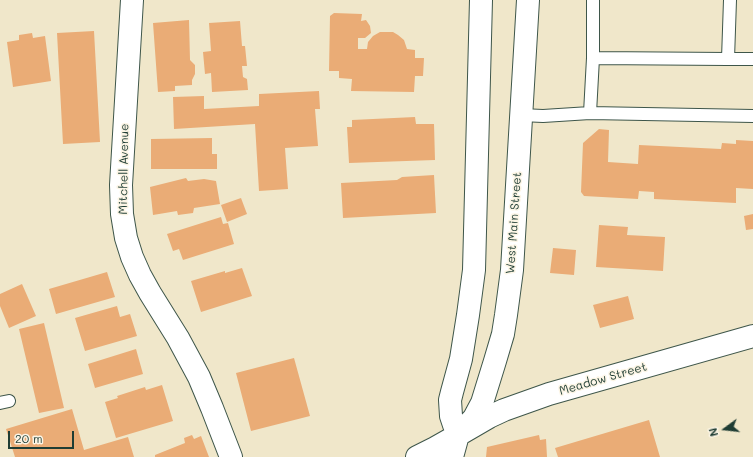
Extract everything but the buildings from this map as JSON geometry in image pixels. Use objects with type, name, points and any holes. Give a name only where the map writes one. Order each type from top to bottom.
[{"type":"main road","name":"Mitchell Avenue","points":[[132,0],[121,185],[122,214],[126,238],[140,275],[178,338],[199,377],[231,457]]},
{"type":"main road","points":[[458,435],[451,416],[450,400],[459,366],[472,293],[474,270],[481,0]]},
{"type":"main road","name":"West Main Street","points":[[452,457],[458,435],[474,418],[482,404],[503,334],[512,270],[528,0]]},
{"type":"main road","name":"Meadow Street","points":[[417,457],[489,417],[536,398],[753,337]]},
{"type":"lane","points":[[590,114],[593,58],[593,0]]},
{"type":"lane","points":[[728,59],[730,0]]},
{"type":"lane","points":[[593,58],[753,59]]},
{"type":"lane","points":[[521,115],[543,116],[590,114],[753,116]]}]
